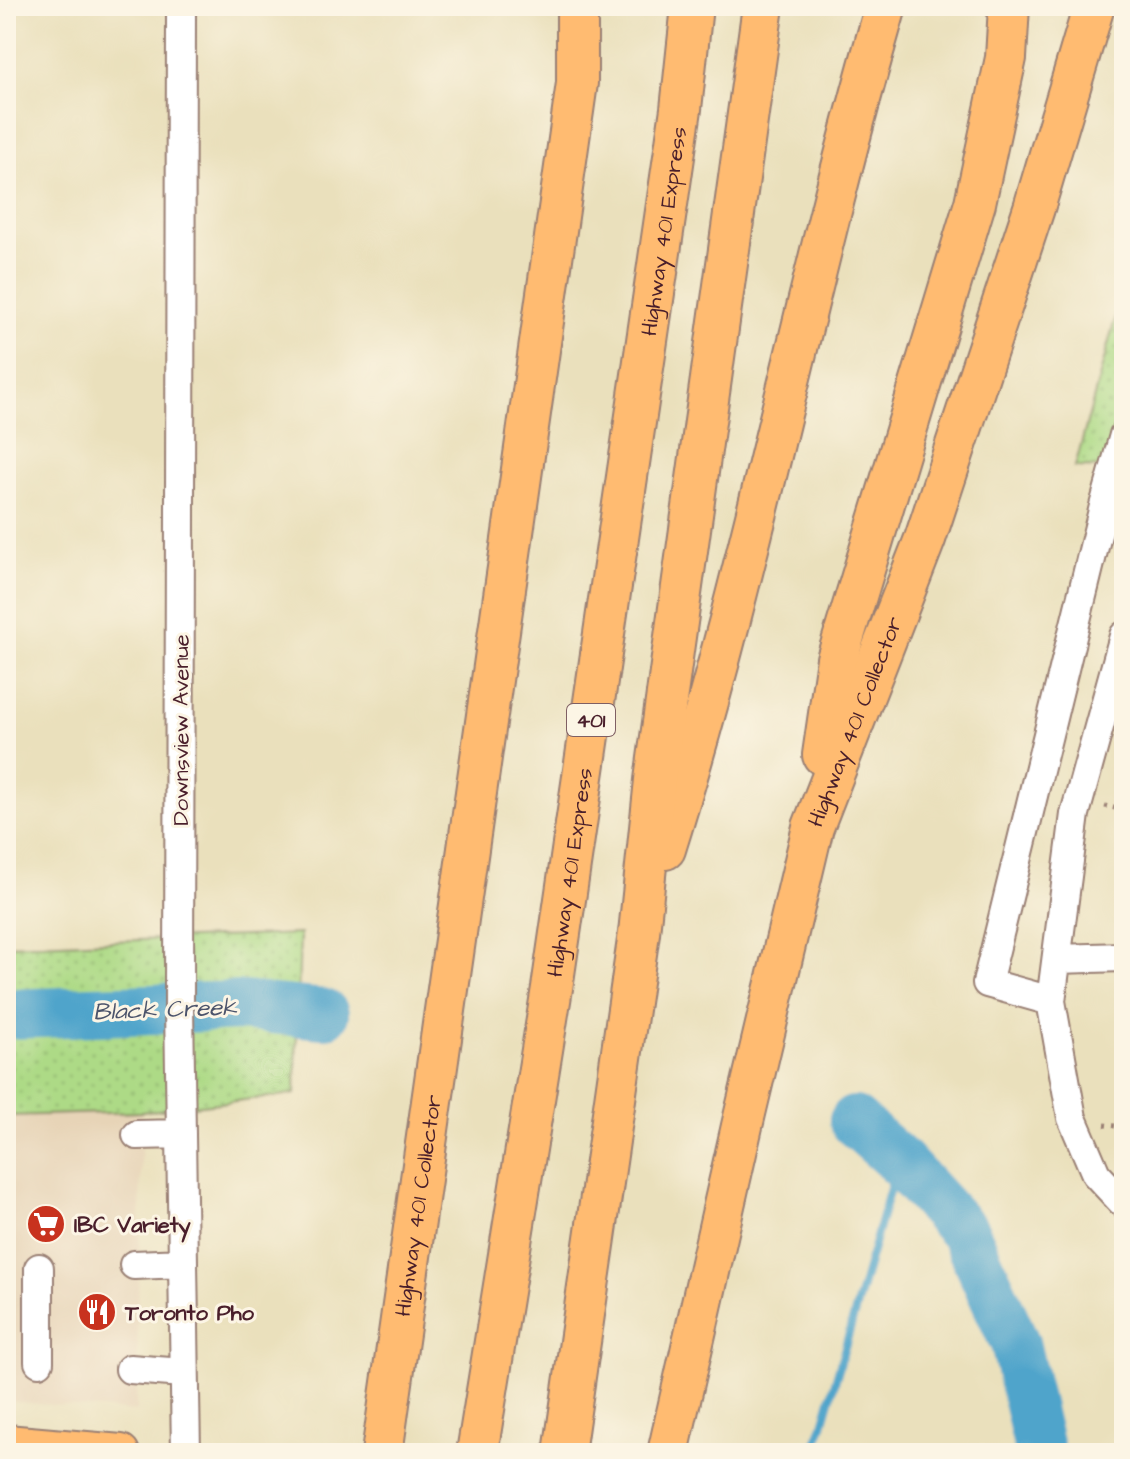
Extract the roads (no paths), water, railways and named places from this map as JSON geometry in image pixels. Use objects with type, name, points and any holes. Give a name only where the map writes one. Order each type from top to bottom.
[{"type":"highway","name":"Highway 401 Collector","points":[[383,1440],[577,83],[577,6]]},
{"type":"highway","points":[[577,83],[604,6]]},
{"type":"highway","name":"Highway 401 Express","points":[[478,1443],[552,988],[681,109],[692,6]]},
{"type":"highway","points":[[567,1439],[639,933],[655,780],[763,6]]},
{"type":"highway","points":[[639,933],[689,770],[756,514],[849,133],[886,6]]},
{"type":"highway","points":[[813,827],[837,659],[975,203],[1006,58],[1009,6]]},
{"type":"highway","name":"Highway 401 Collector","points":[[668,1453],[813,827],[925,539],[1034,208],[1094,6]]},
{"type":"main road","points":[[6,1443],[121,1453]]},
{"type":"street","name":"Downsview Avenue","points":[[181,6],[179,942],[186,1453]]},
{"type":"street","points":[[1051,1001],[987,983],[1114,508],[1124,435]]},
{"type":"street","points":[[1124,636],[1119,672],[1075,814],[1051,1001],[1072,1118],[1096,1174],[1124,1204]]},
{"type":"street","points":[[1057,959],[1121,957]]},
{"type":"street","points":[[137,1135],[181,1134]]},
{"type":"street","points":[[134,1265],[183,1263]]},
{"type":"street","points":[[39,1268],[39,1362]]},
{"type":"street","points":[[130,1369],[184,1373]]},
{"type":"waterway","name":"Black Creek","points":[[6,1014],[242,1006],[324,1014]]},
{"type":"waterway","name":"Black Creek","points":[[854,1121],[898,1160],[965,1233],[1015,1343],[1040,1453]]},
{"type":"waterway","points":[[812,1453],[822,1428],[898,1160]]},
{"type":"place","name":"IBC Variety","points":[[46,1224]]},
{"type":"place","name":"Toronto Pho","points":[[97,1312]]}]
